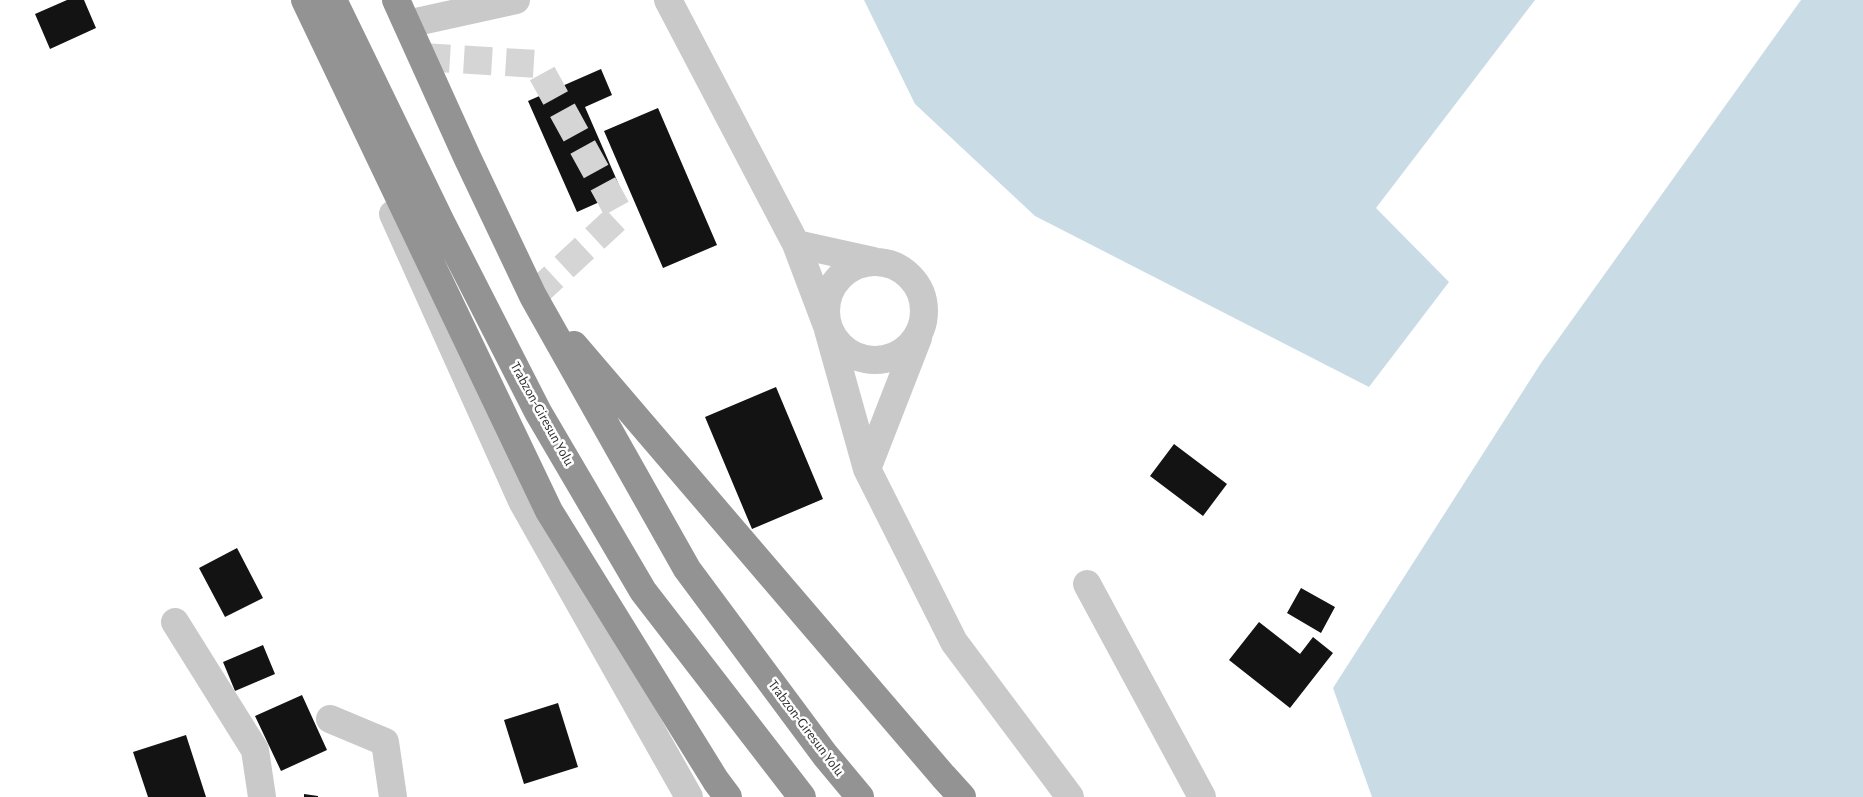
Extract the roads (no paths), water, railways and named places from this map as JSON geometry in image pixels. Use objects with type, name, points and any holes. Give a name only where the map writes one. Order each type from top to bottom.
[{"type":"highway","points":[[305,0],[549,511],[716,781],[728,797]]},
{"type":"highway","name":"Trabzon-Giresun Yolu","points":[[333,0],[441,222],[538,412],[643,592],[802,797]]},
{"type":"highway","name":"Trabzon-Giresun Yolu","points":[[401,12],[533,296],[687,569],[825,755],[860,797]]},
{"type":"highway","points":[[533,296],[962,797]]},
{"type":"street","points":[[401,12],[516,0]]},
{"type":"street","points":[[668,0],[796,244],[827,326],[867,469],[954,642],[1070,797]]},
{"type":"street","points":[[327,46],[347,112],[522,501],[689,797]]},
{"type":"street","points":[[796,244],[889,263],[904,271],[916,283],[923,298],[925,314],[921,331],[867,469]]},
{"type":"street","points":[[873,261],[860,263],[848,269],[831,288],[826,300],[825,314],[827,326],[833,338],[847,352],[866,360],[879,360],[892,357],[904,351],[921,331]]},
{"type":"street","points":[[1087,584],[1202,797]]},
{"type":"street","points":[[175,622],[255,750],[262,797]]},
{"type":"street","points":[[330,719],[385,742],[393,797]]},
{"type":"water","points":[[864,0],[1535,0],[1376,208],[1449,282],[1369,387],[1035,216],[915,104]]},
{"type":"water","points":[[1801,0],[1863,0],[1863,797],[1372,797],[1333,688],[1541,363]]},
{"type":"tunnel","points":[[422,57],[537,64],[620,215],[533,296]]}]
